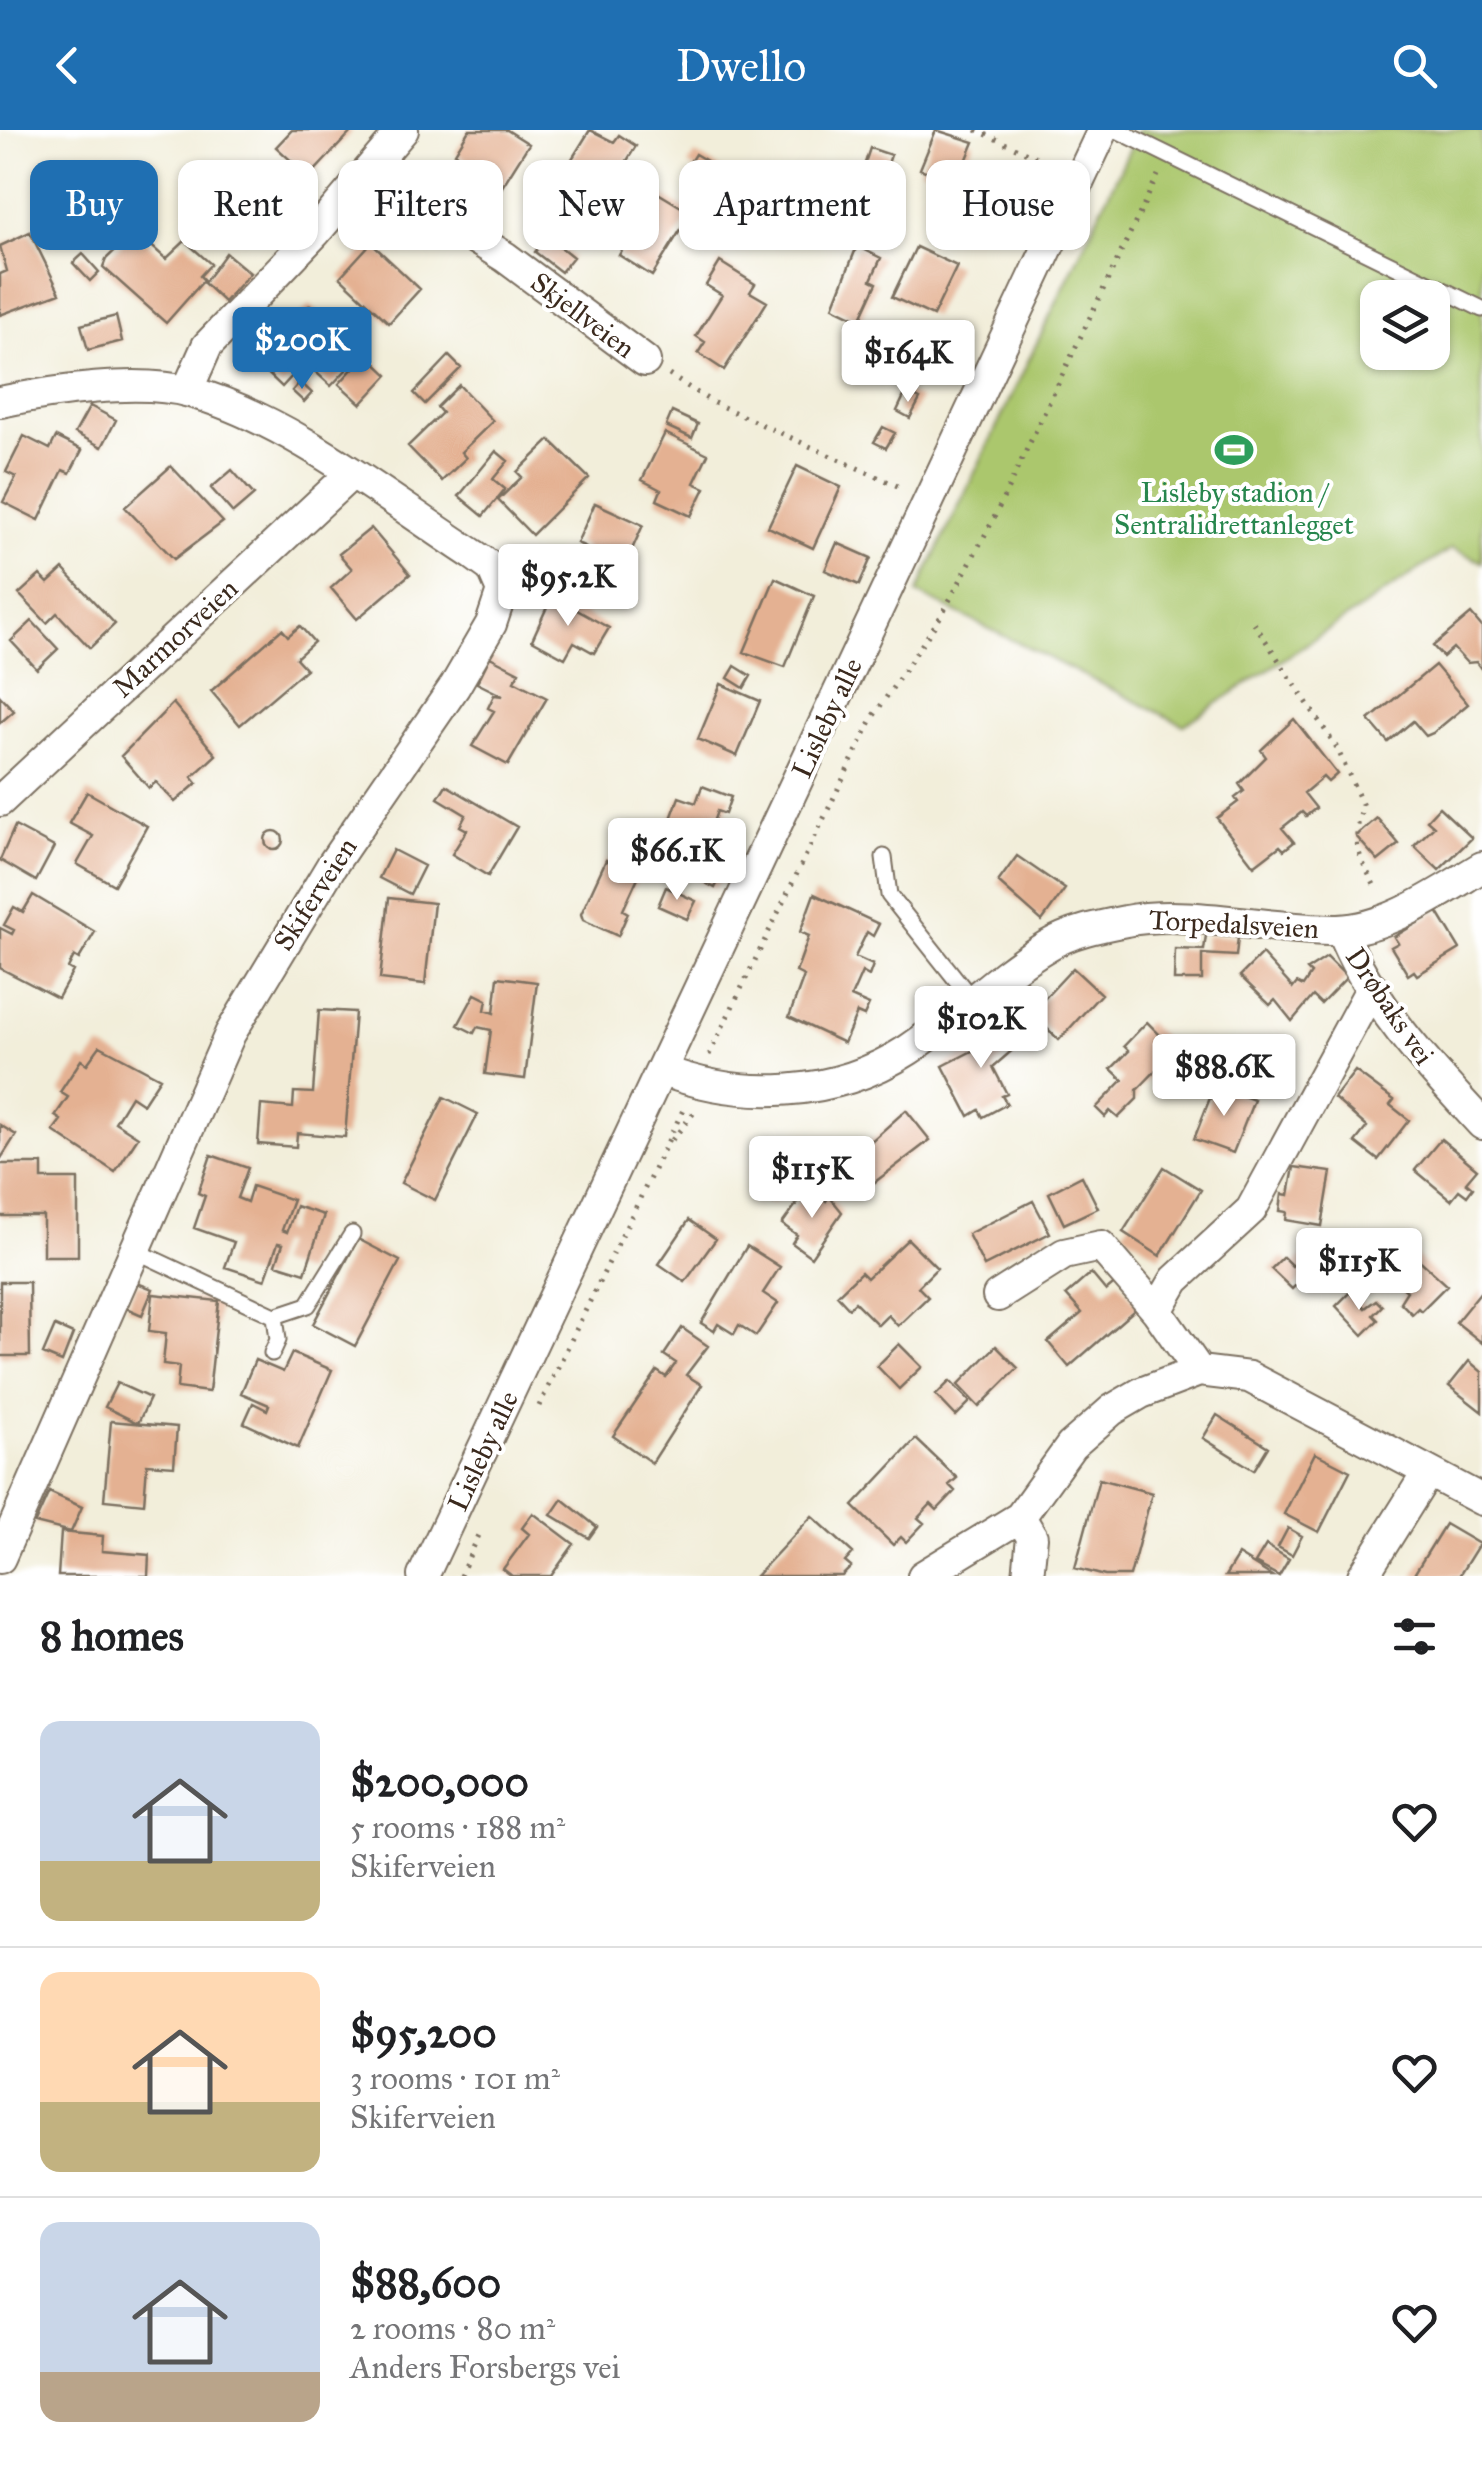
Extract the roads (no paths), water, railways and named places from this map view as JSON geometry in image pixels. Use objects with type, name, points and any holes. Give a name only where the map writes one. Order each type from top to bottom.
[{"type":"street","points":[[379,160],[402,130]]},
{"type":"street","name":"Lisleby alle","points":[[423,1576],[1102,130]]},
{"type":"street","points":[[0,402],[81,390],[187,391],[207,346],[338,206]]},
{"type":"street","name":"Skjellveien","points":[[495,250],[645,361]]},
{"type":"street","name":"Skiferveien","points":[[0,1558],[194,1107],[281,944],[416,748],[500,604],[500,579],[492,568],[258,418],[187,391]]},
{"type":"street","name":"Marmorveien","points":[[0,801],[350,475]]},
{"type":"street","name":"Torpedalsveien","points":[[661,1070],[696,1083],[738,1090],[791,1090],[837,1081],[904,1052],[1048,945],[1132,919],[1341,930],[1389,916],[1482,867]]},
{"type":"street","name":"Drøbaks vei","points":[[1341,930],[1350,954],[1400,1028],[1482,1124]]},
{"type":"street","points":[[1157,1312],[1175,1280],[1251,1210],[1324,1082],[1348,1023],[1372,987]]},
{"type":"street","points":[[998,1296],[1064,1254],[1092,1245],[1109,1251],[1199,1370]]},
{"type":"street","points":[[923,1576],[1020,1517],[1051,1471],[1088,1429],[1141,1393],[1199,1370],[1249,1377],[1482,1500]]},
{"type":"street","points":[[1363,1576],[1428,1472]]},
{"type":"street","points":[[1020,1517],[1032,1537],[1028,1576]]},
{"type":"lane","points":[[1117,130],[1482,309]]},
{"type":"lane","points":[[884,857],[889,895],[974,1002]]},
{"type":"lane","points":[[132,1249],[276,1316],[308,1305],[352,1234]]},
{"type":"lane","points":[[272,1353],[278,1340],[276,1316]]},
{"type":"place","name":"Lisleby stadion / Sentralidrettanlegget","points":[[1234,450]]}]
